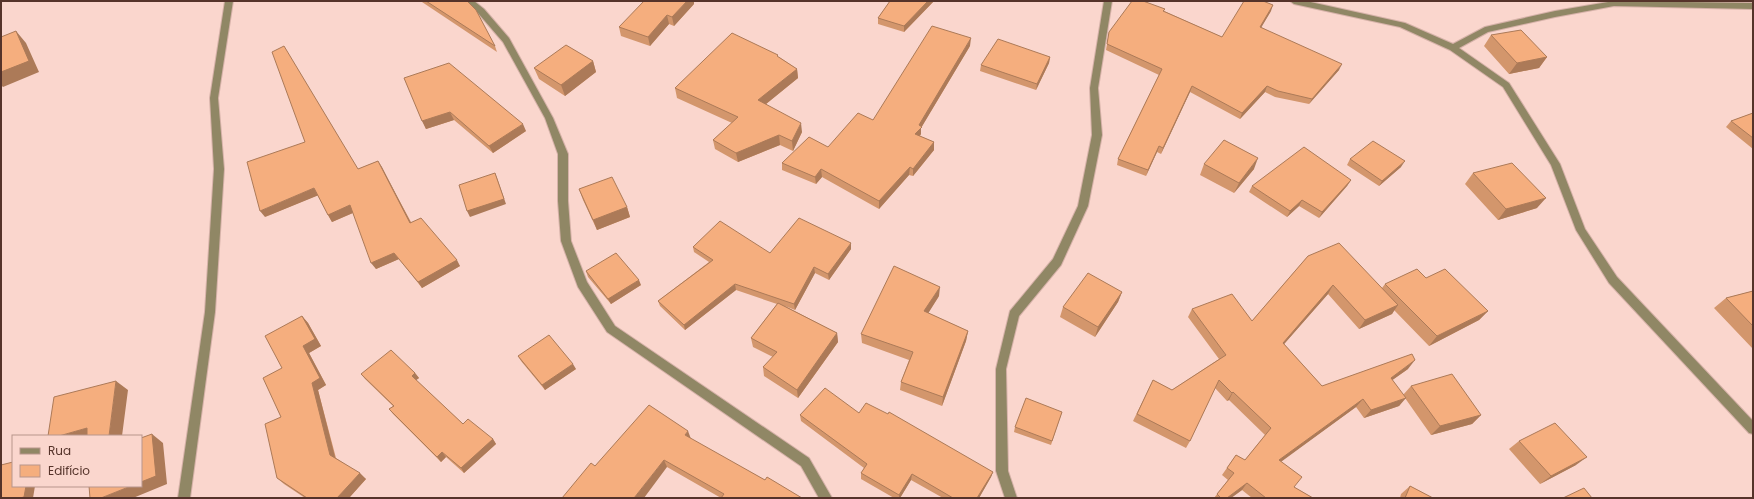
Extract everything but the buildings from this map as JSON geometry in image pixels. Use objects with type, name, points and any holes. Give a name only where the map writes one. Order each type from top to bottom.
[{"type":"street","points":[[184,498],[210,312],[219,169],[214,98],[229,1]]},
{"type":"street","points":[[469,1],[481,11],[506,40],[549,118],[563,154],[563,200],[566,241],[582,284],[611,329],[805,462],[826,498]]},
{"type":"street","points":[[1011,498],[1002,471],[1000,369],[1014,314],[1057,262],[1083,206],[1097,135],[1094,88],[1108,1]]},
{"type":"street","points":[[1294,1],[1402,25],[1453,48],[1506,86],[1555,164],[1581,230],[1613,280],[1753,429]]},
{"type":"street","points":[[1453,48],[1485,30],[1622,1]]},
{"type":"street","points":[[1613,4],[1753,6]]}]
